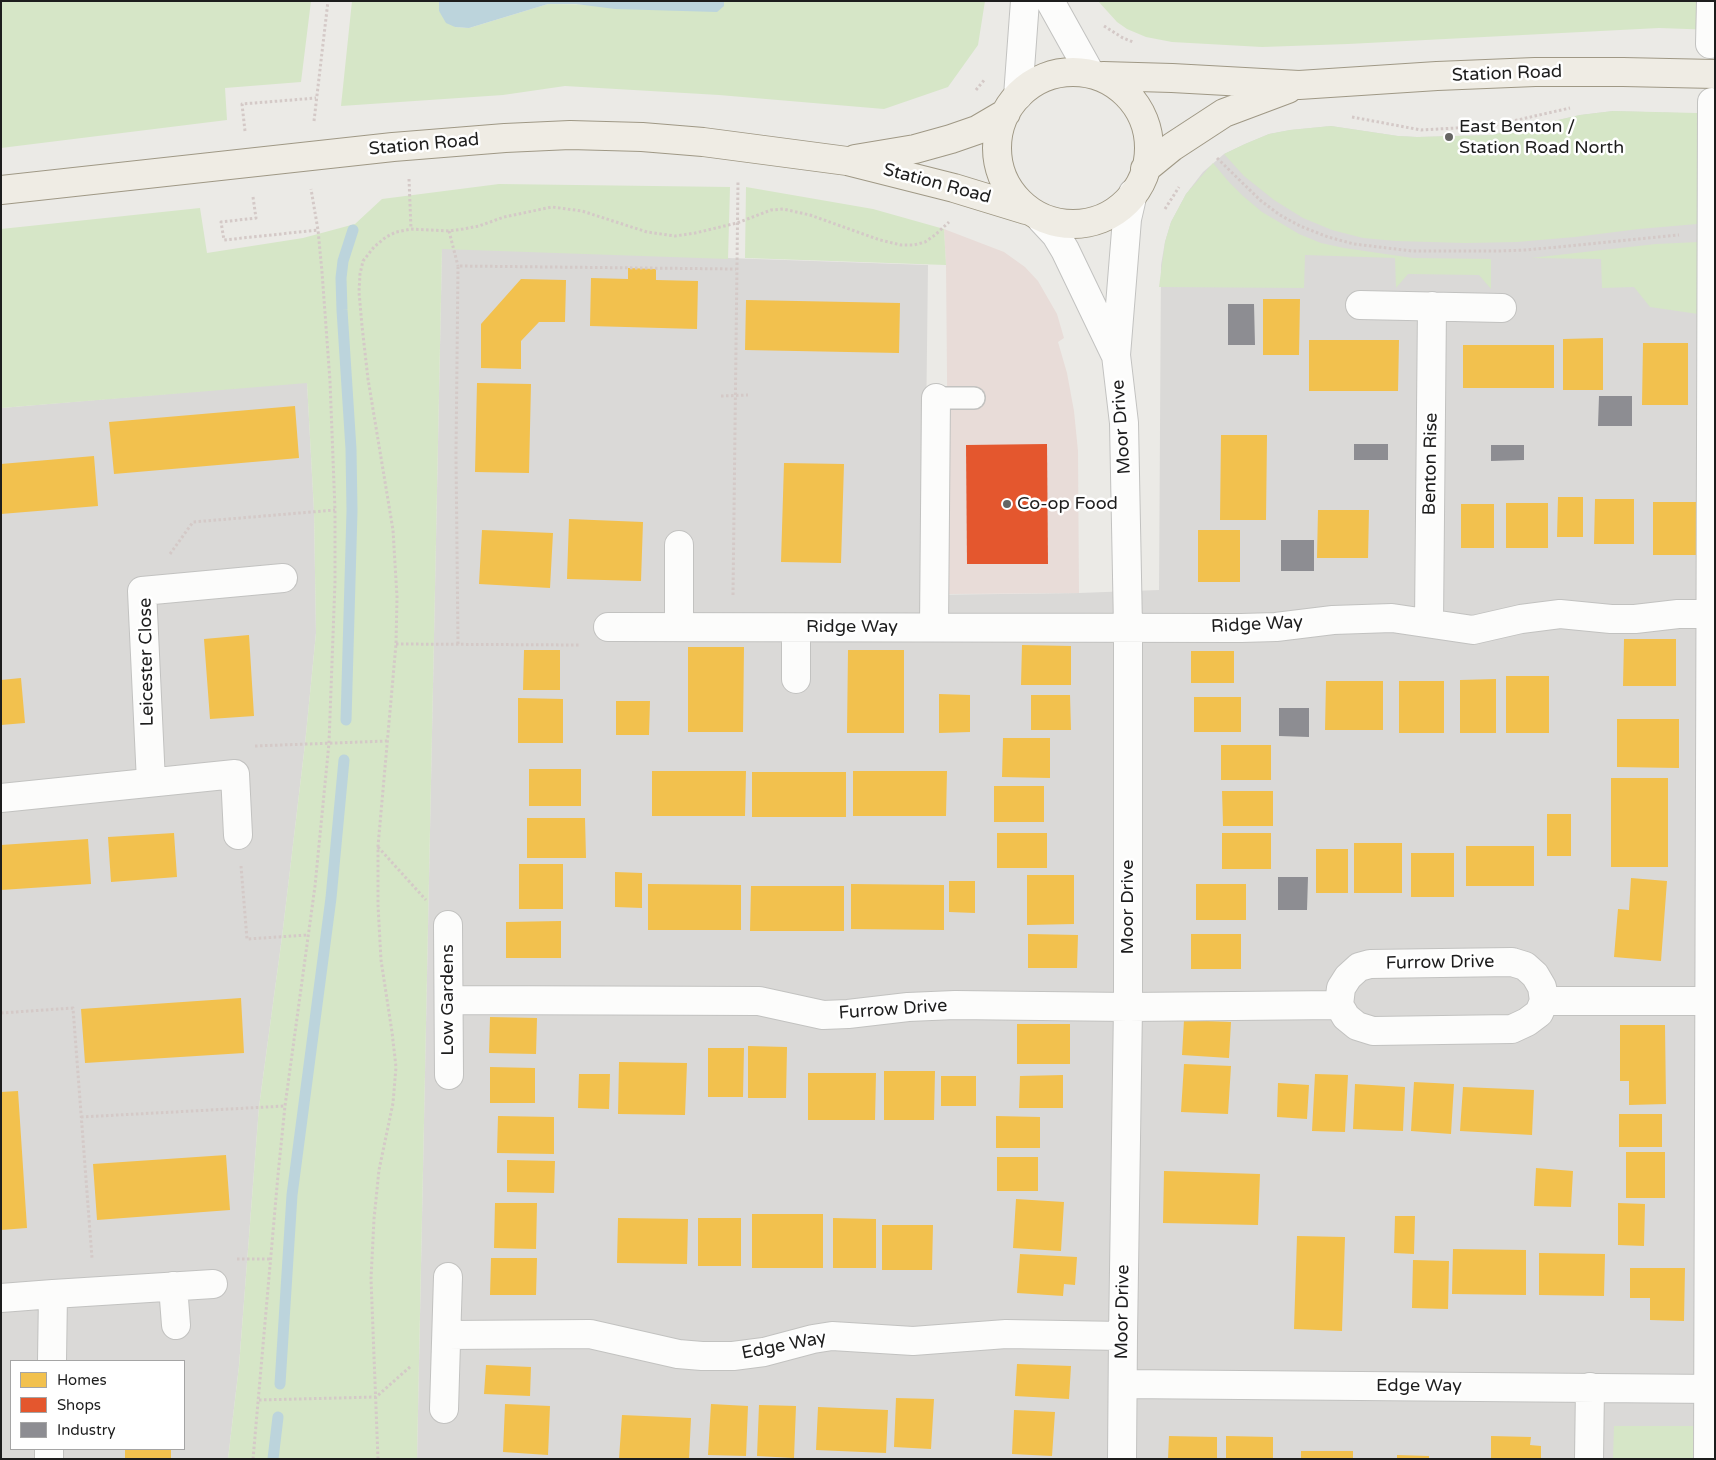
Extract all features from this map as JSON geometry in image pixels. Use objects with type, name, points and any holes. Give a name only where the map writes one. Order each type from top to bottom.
[{"type":"main road","points":[[1071,70],[1096,74],[1118,85],[1140,109],[1149,138],[1149,154],[1145,169],[1132,193],[1121,206],[1107,216],[1091,222],[1055,223],[1034,214],[1013,198],[999,170],[999,132],[1012,105],[1032,83],[1057,72],[1071,70]]},
{"type":"main road","name":"Station Road","points":[[1096,74],[1299,85],[1526,72],[1715,74]]},
{"type":"main road","name":"Station Road","points":[[1145,169],[1172,147],[1224,113],[1299,85]]},
{"type":"main road","name":"Station Road","points":[[846,161],[915,149],[951,139],[977,130],[1012,105]]},
{"type":"main road","name":"Station Road","points":[[1,190],[394,147],[570,135],[642,137],[704,142],[846,161],[954,188],[1034,214]]},
{"type":"street","points":[[1012,105],[1025,1]]},
{"type":"street","points":[[1050,1],[1096,74]]},
{"type":"street","points":[[1710,44],[1711,1]]},
{"type":"street","points":[[1708,1459],[1712,1389],[1712,102]]},
{"type":"street","name":"Moor Drive","points":[[1122,1459],[1128,1007],[1128,627],[1127,497],[1124,423],[1116,355],[1126,219],[1132,193]]},
{"type":"street","name":"Moor Drive","points":[[1034,214],[1056,235],[1066,250],[1116,355]]},
{"type":"street","points":[[1360,305],[1502,308]]},
{"type":"street","name":"Benton Rise","points":[[1429,622],[1432,306]]},
{"type":"street","points":[[934,627],[936,398]]},
{"type":"street","points":[[679,545],[679,626]]},
{"type":"street","name":"Leicester Close","points":[[151,782],[142,590],[283,578]]},
{"type":"street","name":"Ridge Way","points":[[608,627],[1241,628],[1276,627],[1333,620],[1392,618],[1473,630],[1521,619],[1560,614],[1611,619],[1635,619],[1678,614],[1713,614]]},
{"type":"street","name":"Ridge Way","points":[[796,628],[796,679]]},
{"type":"street","points":[[1,798],[235,774],[238,835]]},
{"type":"street","name":"Low Gardens","points":[[448,925],[449,1075]]},
{"type":"street","name":"Furrow Drive","points":[[449,1000],[759,1001],[779,1004],[803,1012],[823,1014],[848,1014],[908,1007],[955,1005],[1128,1007],[1339,1004],[1341,988],[1348,976],[1359,967],[1370,964],[1512,962],[1525,966],[1535,975],[1542,987],[1544,1001]]},
{"type":"street","points":[[1339,1004],[1346,1017],[1357,1026],[1372,1030],[1512,1029],[1527,1022],[1539,1013],[1544,1001],[1712,1001]]},
{"type":"street","points":[[444,1410],[448,1277]]},
{"type":"street","points":[[1,1298],[213,1284]]},
{"type":"street","points":[[173,1286],[176,1325]]},
{"type":"street","points":[[52,1360],[53,1294]]},
{"type":"street","name":"Edge Way","points":[[447,1335],[590,1334],[678,1354],[702,1356],[732,1356],[764,1352],[832,1336],[884,1341],[913,1341],[1006,1334],[1123,1336]]},
{"type":"street","name":"Edge Way","points":[[1123,1384],[1712,1389]]},
{"type":"street","points":[[1589,1459],[1590,1387]]},
{"type":"lane","points":[[936,398],[974,398]]},
{"type":"path","points":[[311,157],[328,1]]},
{"type":"path","points":[[1345,116],[1421,130],[1491,126],[1578,106]]},
{"type":"path","points":[[1211,152],[1260,200],[1280,215],[1300,226],[1328,237],[1368,246],[1412,251],[1527,250],[1712,232]]},
{"type":"path","points":[[733,627],[738,173]]},
{"type":"path","points":[[409,178],[411,229]]},
{"type":"path","points":[[400,180],[418,178]]},
{"type":"path","points":[[1164,211],[1182,183]]},
{"type":"path","points":[[253,1459],[285,1106],[315,886],[329,743],[335,582],[335,510],[330,381],[324,292],[318,230],[311,188],[320,188]]},
{"type":"path","points":[[378,1459],[371,1279],[379,1170],[393,1103],[396,1067],[381,960],[378,905],[378,846],[396,644],[397,597],[393,530],[368,379],[359,292],[360,274],[364,261],[374,247],[386,237],[396,232],[411,229],[449,231],[479,226],[504,217],[552,207],[582,211],[661,235],[674,236],[737,223],[771,210],[795,210],[880,240],[901,245],[914,245],[925,242],[953,218]]},
{"type":"path","points":[[449,231],[458,266],[456,455],[458,644]]},
{"type":"path","points":[[458,266],[736,269]]},
{"type":"path","points":[[721,396],[748,396]]},
{"type":"path","points":[[142,590],[193,522],[335,510]]},
{"type":"path","points":[[396,644],[594,644],[608,627]]},
{"type":"path","points":[[235,774],[233,747],[387,741]]},
{"type":"path","points":[[238,835],[247,939],[308,935]]},
{"type":"path","points":[[378,846],[448,925]]},
{"type":"path","points":[[1,1013],[72,1008],[94,1291]]},
{"type":"path","points":[[81,1117],[285,1106]]},
{"type":"path","points":[[259,1400],[376,1397]]},
{"type":"shaded area","points":[[1613,111],[1715,114],[1715,1459],[417,1459],[442,248],[928,265],[924,595],[1159,590],[1161,265],[1171,222],[1186,194],[1203,172],[1224,154],[1269,134],[1290,130],[1331,126],[1398,136],[1492,135],[1580,115]]},
{"type":"shaded area","points":[[944,229],[1004,252],[1025,267],[1038,281],[1057,314],[1064,338],[1058,342],[1067,373],[1074,411],[1078,451],[1079,593],[949,594],[946,265]]},
{"type":"shaded area","points":[[307,382],[314,511],[316,633],[282,937],[259,1107],[239,1366],[228,1459],[1,1459],[1,408]]},
{"type":"green space","points":[[1,1],[311,1],[301,82],[225,88],[227,120],[1,148]]},
{"type":"green space","points":[[352,1],[439,1],[439,11],[455,27],[469,28],[548,4],[724,6],[724,1],[985,1],[978,45],[948,87],[884,109],[719,95],[565,86],[503,95],[341,106]]},
{"type":"green space","points":[[1098,1],[1715,1],[1715,30],[1659,28],[1262,47],[1172,42],[1146,37],[1127,29],[1117,22]]},
{"type":"green space","points":[[1613,111],[1697,113],[1697,224],[1517,242],[1465,243],[1363,238],[1332,230],[1303,218],[1274,200],[1244,176],[1224,154],[1269,134],[1290,130],[1331,126],[1398,136],[1492,135],[1580,115]]},
{"type":"green space","points":[[1213,163],[1243,196],[1262,212],[1299,234],[1321,243],[1344,248],[1413,258],[1491,259],[1491,289],[1479,275],[1408,274],[1396,288],[1395,258],[1305,255],[1304,288],[1159,287],[1165,242],[1171,222],[1186,194]]},
{"type":"green space","points":[[499,184],[730,187],[728,259],[442,249],[417,1459],[228,1459],[239,1366],[259,1107],[282,937],[316,633],[314,511],[307,383],[1,408],[1,229],[200,208],[207,253],[303,238],[355,224],[382,199]]},
{"type":"green space","points":[[746,187],[873,209],[944,229],[946,265],[745,258]]},
{"type":"green space","points":[[1699,242],[1698,314],[1650,307],[1634,287],[1602,288],[1601,259],[1531,258],[1656,244]]},
{"type":"green space","points":[[1614,1426],[1715,1426],[1715,1459],[1613,1459]]},
{"type":"water","points":[[439,1],[724,1],[724,6],[717,12],[615,9],[576,4],[548,4],[469,28],[455,27],[446,23],[439,11]]},
{"type":"building: Homes","points":[[628,268],[656,269],[656,280],[698,281],[697,329],[590,326],[591,278],[628,279]]},
{"type":"building: Homes","points":[[521,279],[566,280],[565,322],[539,322],[521,341],[521,369],[481,368],[481,324]]},
{"type":"building: Homes","points":[[1263,299],[1300,299],[1299,355],[1263,355]]},
{"type":"building: Homes","points":[[746,300],[900,303],[899,353],[745,350]]},
{"type":"building: Homes","points":[[1603,338],[1603,390],[1563,390],[1563,339]]},
{"type":"building: Homes","points":[[1309,340],[1399,340],[1398,391],[1309,391]]},
{"type":"building: Homes","points":[[1643,343],[1688,343],[1688,405],[1642,405]]},
{"type":"building: Homes","points":[[1463,345],[1554,345],[1554,388],[1463,388]]},
{"type":"building: Homes","points":[[477,383],[531,384],[529,473],[475,472]]},
{"type":"building: Homes","points":[[295,406],[299,458],[114,474],[109,422]]},
{"type":"building: Homes","points":[[1221,435],[1267,435],[1266,520],[1220,520]]},
{"type":"building: Homes","points":[[94,456],[98,506],[1,514],[1,464]]},
{"type":"building: Homes","points":[[784,463],[844,464],[841,563],[781,562]]},
{"type":"building: Homes","points":[[1558,497],[1583,497],[1583,537],[1557,537]]},
{"type":"building: Homes","points":[[1595,499],[1634,499],[1634,544],[1594,544]]},
{"type":"building: Homes","points":[[1653,502],[1696,502],[1696,555],[1653,555]]},
{"type":"building: Homes","points":[[1506,503],[1548,503],[1548,548],[1506,548]]},
{"type":"building: Homes","points":[[1461,504],[1494,504],[1494,548],[1461,548]]},
{"type":"building: Homes","points":[[1318,510],[1369,510],[1368,558],[1317,558]]},
{"type":"building: Homes","points":[[569,519],[643,522],[641,581],[567,579]]},
{"type":"building: Homes","points":[[482,530],[553,533],[550,588],[479,584]]},
{"type":"building: Homes","points":[[1198,530],[1240,530],[1240,582],[1198,582]]},
{"type":"building: Homes","points":[[249,635],[254,716],[210,719],[204,639]]},
{"type":"building: Homes","points":[[1624,639],[1676,639],[1676,686],[1623,686]]},
{"type":"building: Homes","points":[[1022,645],[1071,646],[1071,685],[1021,685]]},
{"type":"building: Homes","points":[[688,647],[744,647],[743,732],[688,732]]},
{"type":"building: Homes","points":[[524,650],[560,650],[560,690],[523,690]]},
{"type":"building: Homes","points":[[848,650],[904,650],[904,733],[847,733]]},
{"type":"building: Homes","points":[[1191,651],[1234,651],[1234,683],[1191,683]]},
{"type":"building: Homes","points":[[1506,676],[1549,676],[1549,733],[1506,733]]},
{"type":"building: Homes","points":[[21,678],[25,723],[1,725],[1,680]]},
{"type":"building: Homes","points":[[1496,679],[1496,733],[1460,733],[1460,680]]},
{"type":"building: Homes","points":[[1326,681],[1383,681],[1383,730],[1325,730]]},
{"type":"building: Homes","points":[[1399,681],[1444,681],[1444,733],[1399,733]]},
{"type":"building: Homes","points":[[939,694],[970,695],[970,732],[939,733]]},
{"type":"building: Homes","points":[[1031,695],[1070,695],[1071,730],[1031,730]]},
{"type":"building: Homes","points":[[1194,697],[1241,697],[1241,732],[1194,732]]},
{"type":"building: Homes","points":[[518,698],[563,699],[563,743],[518,743]]},
{"type":"building: Homes","points":[[616,701],[650,701],[649,735],[616,735]]},
{"type":"building: Homes","points":[[1617,719],[1679,719],[1679,768],[1617,767]]},
{"type":"building: Homes","points":[[1003,738],[1050,738],[1050,778],[1002,777]]},
{"type":"building: Homes","points":[[1221,745],[1271,745],[1271,780],[1221,780]]},
{"type":"building: Homes","points":[[529,769],[581,769],[581,806],[529,806]]},
{"type":"building: Homes","points":[[652,771],[746,771],[745,816],[652,816]]},
{"type":"building: Homes","points":[[853,771],[947,771],[946,816],[853,816]]},
{"type":"building: Homes","points":[[752,772],[846,772],[846,817],[752,817]]},
{"type":"building: Homes","points":[[1611,778],[1668,778],[1668,867],[1611,867]]},
{"type":"building: Homes","points":[[994,786],[1044,786],[1044,822],[994,822]]},
{"type":"building: Homes","points":[[1222,791],[1273,791],[1273,826],[1223,826]]},
{"type":"building: Homes","points":[[1547,814],[1571,814],[1571,856],[1547,856]]},
{"type":"building: Homes","points":[[527,818],[585,818],[586,858],[527,858]]},
{"type":"building: Homes","points":[[174,833],[177,877],[111,882],[108,837]]},
{"type":"building: Homes","points":[[997,833],[1047,833],[1047,868],[997,868]]},
{"type":"building: Homes","points":[[1222,833],[1271,833],[1271,869],[1222,869]]},
{"type":"building: Homes","points":[[88,839],[91,884],[1,890],[1,845]]},
{"type":"building: Homes","points":[[1354,843],[1402,843],[1402,893],[1354,893]]},
{"type":"building: Homes","points":[[1466,846],[1534,846],[1534,886],[1466,886]]},
{"type":"building: Homes","points":[[1316,849],[1348,849],[1348,893],[1316,893]]},
{"type":"building: Homes","points":[[1411,853],[1454,853],[1454,897],[1411,897]]},
{"type":"building: Homes","points":[[519,864],[563,864],[563,909],[519,909]]},
{"type":"building: Homes","points":[[615,872],[642,873],[642,908],[615,907]]},
{"type":"building: Homes","points":[[1027,875],[1074,875],[1074,924],[1027,925]]},
{"type":"building: Homes","points":[[1631,878],[1667,881],[1661,961],[1614,957],[1618,909],[1629,910]]},
{"type":"building: Homes","points":[[949,881],[975,881],[975,913],[949,912]]},
{"type":"building: Homes","points":[[648,884],[741,885],[741,930],[648,930]]},
{"type":"building: Homes","points":[[851,884],[944,885],[944,930],[851,929]]},
{"type":"building: Homes","points":[[1196,884],[1246,884],[1246,920],[1196,920]]},
{"type":"building: Homes","points":[[751,886],[844,886],[844,931],[750,931]]},
{"type":"building: Homes","points":[[561,921],[561,958],[506,958],[506,922]]},
{"type":"building: Homes","points":[[1028,934],[1078,935],[1077,968],[1028,968]]},
{"type":"building: Homes","points":[[1191,934],[1241,934],[1241,969],[1191,969]]},
{"type":"building: Homes","points":[[241,998],[244,1053],[85,1063],[81,1009]]},
{"type":"building: Homes","points":[[490,1017],[537,1018],[536,1054],[489,1053]]},
{"type":"building: Homes","points":[[1184,1020],[1231,1022],[1229,1058],[1182,1055]]},
{"type":"building: Homes","points":[[1017,1024],[1070,1024],[1070,1064],[1017,1064]]},
{"type":"building: Homes","points":[[1620,1025],[1665,1025],[1666,1104],[1629,1105],[1629,1081],[1620,1081]]},
{"type":"building: Homes","points":[[748,1046],[787,1047],[786,1098],[748,1098]]},
{"type":"building: Homes","points":[[708,1048],[744,1048],[743,1097],[708,1097]]},
{"type":"building: Homes","points":[[619,1062],[687,1063],[685,1115],[618,1114]]},
{"type":"building: Homes","points":[[1184,1064],[1231,1066],[1228,1114],[1181,1112]]},
{"type":"building: Homes","points":[[490,1067],[535,1068],[535,1103],[490,1103]]},
{"type":"building: Homes","points":[[884,1071],[935,1071],[934,1120],[884,1120]]},
{"type":"building: Homes","points":[[808,1073],[876,1073],[875,1120],[808,1120]]},
{"type":"building: Homes","points":[[579,1074],[610,1074],[609,1109],[578,1108]]},
{"type":"building: Homes","points":[[1315,1074],[1348,1075],[1345,1132],[1312,1131]]},
{"type":"building: Homes","points":[[1063,1075],[1063,1108],[1019,1108],[1020,1076]]},
{"type":"building: Homes","points":[[941,1076],[976,1076],[976,1106],[941,1106]]},
{"type":"building: Homes","points":[[1414,1082],[1454,1084],[1451,1134],[1411,1131]]},
{"type":"building: Homes","points":[[1278,1083],[1309,1085],[1307,1119],[1277,1117]]},
{"type":"building: Homes","points":[[1355,1084],[1405,1087],[1403,1131],[1353,1129]]},
{"type":"building: Homes","points":[[1463,1087],[1534,1090],[1532,1135],[1460,1131]]},
{"type":"building: Homes","points":[[18,1091],[27,1228],[1,1230],[1,1092]]},
{"type":"building: Homes","points":[[1619,1114],[1662,1114],[1662,1147],[1619,1147]]},
{"type":"building: Homes","points":[[498,1116],[554,1117],[554,1154],[497,1153]]},
{"type":"building: Homes","points":[[996,1116],[1040,1117],[1040,1148],[996,1148]]},
{"type":"building: Homes","points":[[1626,1152],[1665,1152],[1665,1198],[1626,1198]]},
{"type":"building: Homes","points":[[226,1155],[230,1210],[97,1220],[93,1164]]},
{"type":"building: Homes","points":[[997,1157],[1038,1157],[1038,1191],[997,1191]]},
{"type":"building: Homes","points":[[507,1160],[555,1161],[554,1193],[507,1192]]},
{"type":"building: Homes","points":[[1536,1168],[1573,1171],[1571,1207],[1534,1206]]},
{"type":"building: Homes","points":[[1164,1171],[1260,1174],[1258,1225],[1163,1223]]},
{"type":"building: Homes","points":[[1016,1199],[1064,1202],[1061,1251],[1013,1248]]},
{"type":"building: Homes","points":[[495,1203],[537,1203],[536,1249],[494,1248]]},
{"type":"building: Homes","points":[[1618,1203],[1645,1204],[1644,1246],[1618,1245]]},
{"type":"building: Homes","points":[[752,1214],[823,1214],[823,1268],[752,1268]]},
{"type":"building: Homes","points":[[1395,1216],[1415,1216],[1414,1254],[1394,1253]]},
{"type":"building: Homes","points":[[618,1218],[688,1219],[687,1264],[617,1263]]},
{"type":"building: Homes","points":[[698,1218],[741,1218],[741,1266],[698,1266]]},
{"type":"building: Homes","points":[[833,1218],[876,1219],[876,1268],[833,1268]]},
{"type":"building: Homes","points":[[882,1225],[933,1225],[932,1270],[882,1270]]},
{"type":"building: Homes","points":[[1297,1236],[1345,1237],[1342,1331],[1294,1329]]},
{"type":"building: Homes","points":[[1453,1249],[1526,1250],[1526,1295],[1452,1294]]},
{"type":"building: Homes","points":[[1539,1253],[1605,1254],[1604,1296],[1539,1295]]},
{"type":"building: Homes","points":[[1020,1254],[1077,1257],[1075,1285],[1064,1284],[1063,1296],[1017,1293]]},
{"type":"building: Homes","points":[[491,1258],[537,1258],[536,1295],[490,1295]]},
{"type":"building: Homes","points":[[1413,1260],[1449,1261],[1448,1309],[1412,1308]]},
{"type":"building: Homes","points":[[1630,1268],[1685,1268],[1684,1321],[1650,1320],[1650,1298],[1630,1298]]},
{"type":"building: Homes","points":[[1017,1364],[1071,1366],[1069,1399],[1015,1396]]},
{"type":"building: Homes","points":[[486,1365],[531,1367],[530,1396],[484,1394]]},
{"type":"building: Homes","points":[[896,1398],[934,1399],[931,1449],[894,1447]]},
{"type":"building: Homes","points":[[505,1404],[550,1406],[548,1455],[503,1452]]},
{"type":"building: Homes","points":[[711,1404],[748,1406],[746,1456],[708,1455]]},
{"type":"building: Homes","points":[[759,1405],[796,1406],[794,1458],[757,1456]]},
{"type":"building: Homes","points":[[818,1407],[888,1410],[886,1453],[816,1450]]},
{"type":"building: Homes","points":[[1014,1410],[1055,1412],[1052,1456],[1012,1454]]},
{"type":"building: Homes","points":[[622,1415],[691,1418],[689,1459],[619,1459]]},
{"type":"building: Homes","points":[[1169,1436],[1217,1437],[1217,1459],[1168,1459]]},
{"type":"building: Homes","points":[[1226,1436],[1273,1437],[1273,1459],[1226,1459]]},
{"type":"building: Homes","points":[[1491,1436],[1531,1437],[1530,1445],[1541,1446],[1541,1459],[1491,1459]]},
{"type":"building: Homes","points":[[125,1450],[171,1450],[171,1459],[125,1459]]},
{"type":"building: Homes","points":[[1301,1451],[1353,1451],[1353,1459],[1301,1459]]},
{"type":"building: Homes","points":[[1397,1455],[1429,1456],[1429,1459],[1397,1459]]},
{"type":"building: Shops","name":"Co-op Food","points":[[1047,444],[1048,564],[967,564],[966,445]]},
{"type":"building: Industry","points":[[1228,304],[1254,304],[1255,345],[1228,345]]},
{"type":"building: Industry","points":[[1599,396],[1632,396],[1632,426],[1598,426]]},
{"type":"building: Industry","points":[[1354,444],[1388,444],[1388,460],[1354,460]]},
{"type":"building: Industry","points":[[1491,445],[1524,445],[1524,460],[1491,461]]},
{"type":"building: Industry","points":[[1281,540],[1314,540],[1314,571],[1281,571]]},
{"type":"building: Industry","points":[[1279,708],[1309,708],[1309,737],[1279,736]]},
{"type":"building: Industry","points":[[1278,877],[1308,877],[1307,910],[1278,910]]},
{"type":"waterway","points":[[346,720],[352,511],[351,449],[341,278],[343,261],[353,230]]},
{"type":"waterway","points":[[280,1384],[292,1195],[331,898],[344,760]]},
{"type":"waterway","points":[[273,1459],[278,1417]]},
{"type":"place","name":"East Benton / Station Road North","points":[[1449,137]]},
{"type":"place","name":"Co-op Food","points":[[1007,504]]}]
